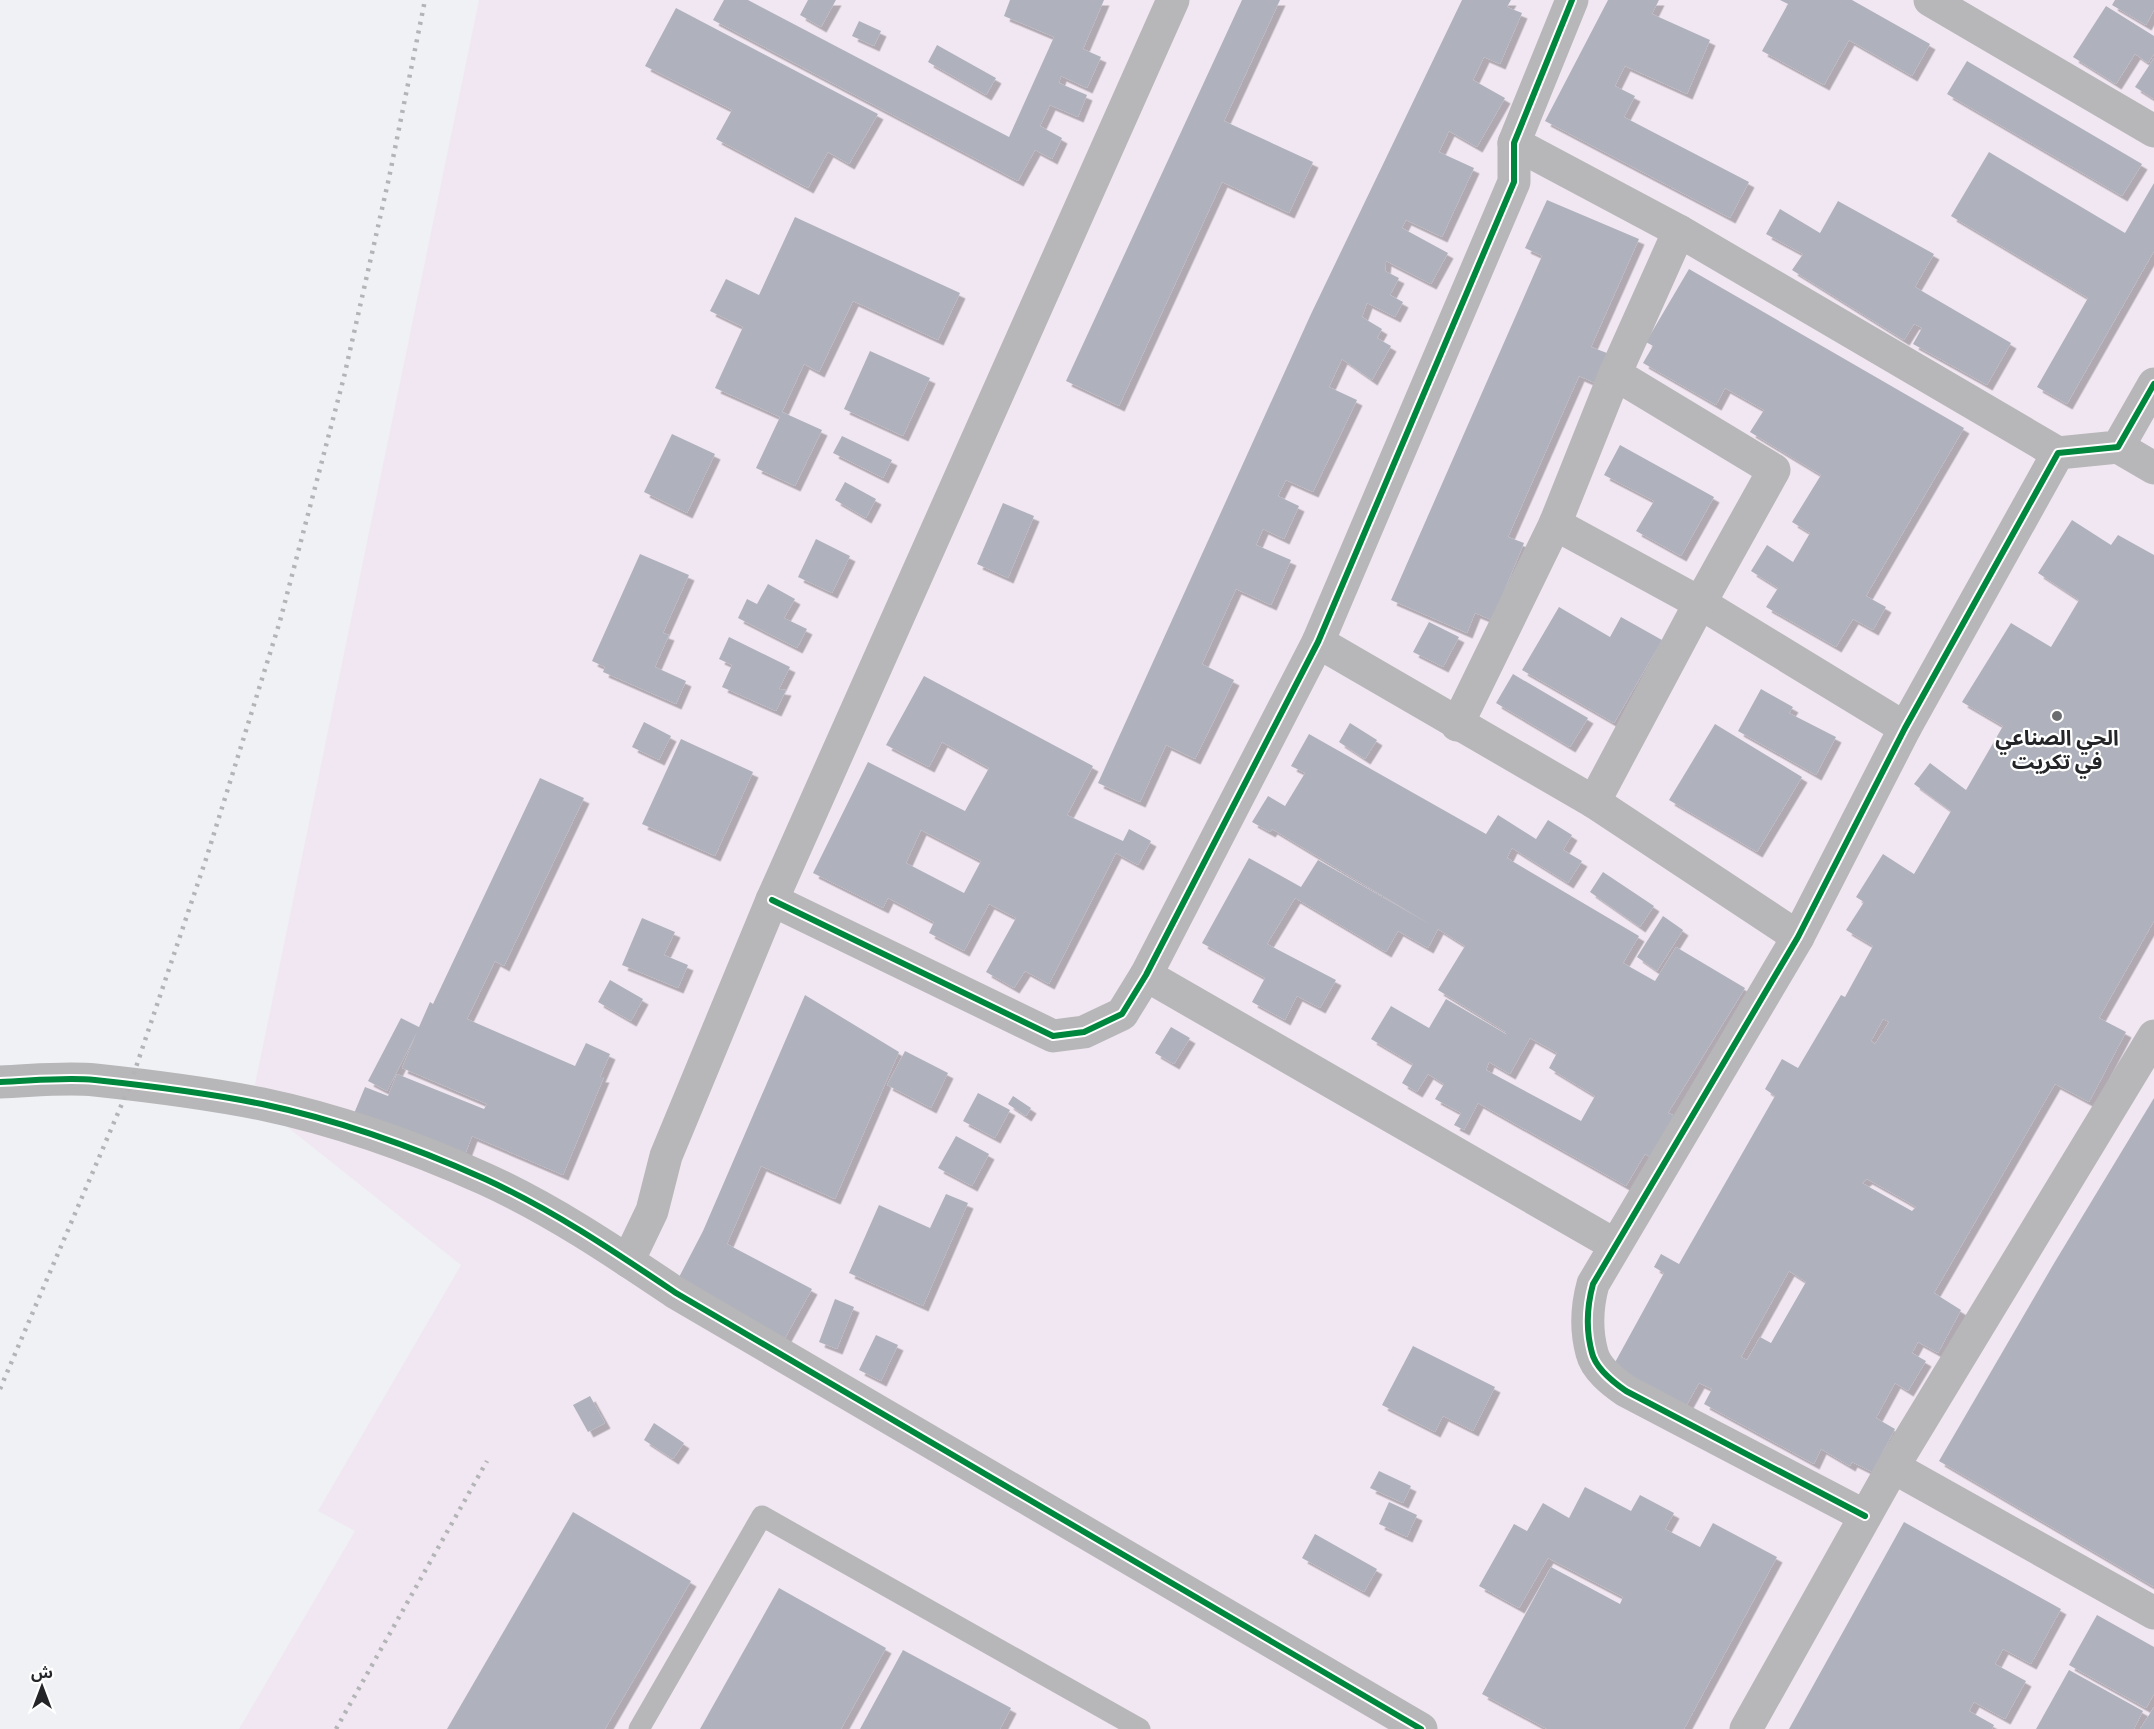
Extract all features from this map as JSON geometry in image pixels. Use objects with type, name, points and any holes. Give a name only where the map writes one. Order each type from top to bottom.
[{"type":"street","points":[[628,1261],[652,1212],[666,1156],[772,900],[1173,0]]},
{"type":"street","points":[[772,900],[1053,1036],[1084,1032],[1122,1014],[1146,975],[1318,642],[1514,182],[1514,143],[1572,0]]},
{"type":"street","points":[[1930,0],[2154,131]]},
{"type":"street","points":[[1514,143],[1679,231],[2058,453],[2118,447],[2154,468]]},
{"type":"street","points":[[1457,725],[1556,524],[1615,374],[1679,231]]},
{"type":"street","points":[[1594,802],[1774,470],[1615,374]]},
{"type":"street","points":[[2118,447],[2154,384]]},
{"type":"street","points":[[1865,1516],[1626,1391],[1604,1372],[1592,1355],[1588,1305],[1593,1284],[1615,1245],[1798,937],[1905,728],[2058,453]]},
{"type":"street","points":[[1556,524],[1700,603],[1905,728]]},
{"type":"street","points":[[1318,642],[1457,725],[1594,802],[1798,937]]},
{"type":"street","points":[[1146,975],[1615,1245]]},
{"type":"street","points":[[1746,1729],[1893,1467],[2154,1036]]},
{"type":"street","points":[[0,1082],[94,1080],[192,1092],[264,1104],[334,1123],[411,1148],[487,1180],[559,1218],[697,1305],[1421,1729]]},
{"type":"street","points":[[1893,1467],[2154,1613]]},
{"type":"lane","points":[[639,1729],[762,1516],[1140,1729]]},
{"type":"shaded area","points":[[479,0],[2154,0],[2154,1729],[239,1729],[355,1531],[318,1511],[461,1265],[252,1099]]},
{"type":"building","points":[[724,0],[748,0],[1009,137],[1054,37],[1004,16],[1010,0],[1104,0],[1083,49],[1101,57],[1087,88],[1061,76],[1059,83],[1087,95],[1078,117],[1050,105],[1040,126],[1062,138],[1052,159],[1035,150],[1018,181],[713,20]]},
{"type":"building","points":[[808,0],[836,0],[821,27],[800,15]]},
{"type":"building","points":[[1242,0],[1280,0],[1224,121],[1313,162],[1289,213],[1222,182],[1119,406],[1066,381]]},
{"type":"building","points":[[1462,0],[1511,0],[1507,7],[1522,13],[1500,64],[1484,57],[1473,80],[1505,98],[1477,147],[1449,131],[1439,152],[1474,168],[1442,237],[1406,220],[1402,228],[1448,253],[1431,284],[1386,261],[1385,271],[1399,278],[1390,295],[1403,302],[1395,317],[1367,303],[1362,317],[1382,329],[1377,338],[1391,346],[1372,380],[1342,359],[1329,387],[1357,400],[1313,492],[1286,480],[1278,496],[1299,506],[1284,539],[1263,529],[1256,545],[1291,560],[1271,605],[1236,589],[1202,664],[1234,680],[1195,759],[1166,745],[1140,802],[1098,783],[1311,314]]},
{"type":"building","points":[[1608,0],[1659,0],[1652,14],[1710,40],[1687,94],[1625,66],[1615,86],[1635,96],[1624,117],[1749,182],[1730,218],[1545,121]]},
{"type":"building","points":[[1780,0],[1852,0],[1930,44],[1912,76],[1849,40],[1824,85],[1762,51],[1788,4]]},
{"type":"building","points":[[2115,0],[2154,0],[2154,10],[2146,25],[2112,5]]},
{"type":"building","points":[[2106,6],[2154,36],[2154,54],[2148,63],[2135,54],[2116,84],[2073,57]]},
{"type":"building","points":[[676,8],[878,114],[849,164],[828,152],[808,188],[716,139],[732,110],[645,66]]},
{"type":"building","points":[[859,21],[881,31],[874,46],[852,36]]},
{"type":"building","points":[[937,45],[996,78],[986,95],[928,62]]},
{"type":"building","points":[[2154,58],[2154,99],[2135,87]]},
{"type":"building","points":[[1967,61],[2142,164],[2122,196],[1947,94]]},
{"type":"building","points":[[1989,152],[2125,233],[2154,183],[2154,251],[2067,404],[2037,387],[2088,298],[1951,216]]},
{"type":"building","points":[[1547,200],[1639,239],[1591,347],[1607,353],[1595,383],[1579,376],[1508,537],[1524,543],[1492,620],[1475,613],[1467,633],[1391,600],[1542,256],[1525,248]]},
{"type":"building","points":[[1838,201],[1934,254],[1915,287],[2011,343],[1987,385],[1913,344],[1922,328],[1914,324],[1904,340],[1792,270],[1803,254],[1766,234],[1780,209],[1820,233]]},
{"type":"building","points":[[795,217],[960,293],[938,340],[853,301],[819,372],[804,364],[782,412],[822,430],[795,486],[756,468],[780,417],[715,388],[743,327],[710,311],[726,279],[759,295]]},
{"type":"building","points":[[1689,269],[1964,428],[1866,596],[1886,607],[1873,630],[1853,619],[1836,647],[1766,607],[1778,588],[1751,571],[1767,545],[1793,562],[1810,533],[1792,522],[1821,475],[1750,432],[1764,410],[1725,388],[1716,405],[1643,363],[1653,346],[1646,342]]},
{"type":"building","points":[[870,351],[930,378],[903,436],[844,409]]},
{"type":"building","points":[[672,434],[715,454],[687,513],[644,492]]},
{"type":"building","points":[[842,436],[892,460],[883,478],[833,453]]},
{"type":"building","points":[[1620,445],[1714,497],[1681,556],[1636,531],[1654,501],[1604,475]]},
{"type":"building","points":[[845,482],[876,499],[866,518],[835,500]]},
{"type":"building","points":[[1003,503],[1034,516],[1008,578],[977,564]]},
{"type":"building","points":[[2072,520],[2111,545],[2118,535],[2154,555],[2154,921],[2099,1018],[2126,1032],[2089,1102],[2055,1084],[1934,1293],[1961,1310],[1938,1353],[1918,1342],[1912,1353],[1926,1361],[1908,1391],[1895,1383],[1876,1418],[1895,1429],[1872,1472],[1852,1462],[1850,1466],[1821,1449],[1814,1464],[1704,1404],[1712,1389],[1699,1383],[1685,1408],[1613,1366],[1664,1273],[1654,1267],[1661,1254],[1679,1264],[1775,1096],[1765,1089],[1782,1059],[1798,1068],[1841,995],[1845,997],[1873,946],[1846,930],[1864,902],[1856,897],[1883,854],[1914,874],[1951,811],[1914,784],[1930,763],[1966,790],[2003,726],[1962,702],[2011,623],[2051,647],[2079,600],[2038,573]],"holes":[[[1883,1019],[1889,1022],[1875,1044],[1871,1041]],[[1867,1179],[1916,1207],[1912,1211],[1862,1183]],[[1789,1271],[1806,1282],[1771,1343],[1760,1337],[1747,1360],[1741,1357]]]},
{"type":"building","points":[[816,539],[850,556],[832,593],[798,577]]},
{"type":"building","points":[[640,554],[689,575],[663,633],[669,635],[655,667],[686,681],[676,704],[603,672],[605,667],[592,661]]},
{"type":"building","points":[[768,584],[795,599],[784,618],[807,629],[797,648],[738,618],[747,599],[757,604]]},
{"type":"building","points":[[1559,607],[1610,637],[1621,617],[1662,640],[1614,723],[1522,670]]},
{"type":"building","points":[[1429,622],[1459,637],[1443,667],[1413,652]]},
{"type":"building","points":[[729,637],[790,667],[779,689],[786,690],[776,711],[722,687],[732,665],[719,659]]},
{"type":"building","points":[[1513,674],[1588,718],[1570,747],[1496,703]]},
{"type":"building","points":[[924,676],[1093,766],[1067,815],[1123,841],[1129,829],[1151,841],[1138,865],[1116,853],[1049,984],[1025,971],[1014,988],[986,972],[1016,918],[989,904],[964,951],[929,933],[934,922],[888,898],[883,908],[813,873],[868,762],[965,811],[989,768],[942,742],[929,767],[886,745]],"holes":[[[921,830],[981,861],[964,893],[906,863]]]},
{"type":"building","points":[[1761,689],[1793,707],[1789,713],[1836,737],[1816,775],[1738,731]]},
{"type":"building","points":[[644,722],[671,736],[659,760],[632,747]]},
{"type":"building","points":[[1350,723],[1377,740],[1365,759],[1339,742]]},
{"type":"building","points":[[1715,724],[1802,777],[1757,852],[1669,800]]},
{"type":"building","points":[[1309,734],[1486,834],[1498,815],[1536,839],[1548,820],[1572,835],[1563,850],[1582,861],[1568,883],[1512,848],[1507,858],[1639,936],[1623,963],[1655,981],[1676,947],[1745,988],[1668,1113],[1678,1117],[1656,1160],[1645,1154],[1626,1186],[1478,1103],[1464,1130],[1454,1125],[1461,1113],[1435,1099],[1444,1084],[1428,1074],[1417,1092],[1402,1083],[1413,1064],[1371,1039],[1391,1006],[1429,1028],[1446,999],[1506,1034],[1438,990],[1465,946],[1438,929],[1428,948],[1398,931],[1386,952],[1295,898],[1267,944],[1336,980],[1320,1008],[1297,996],[1285,1020],[1252,1002],[1265,978],[1202,943],[1249,858],[1301,887],[1318,860],[1431,925],[1272,829],[1270,832],[1252,822],[1268,796],[1285,806],[1305,773],[1291,766]],"holes":[[[1530,1038],[1557,1053],[1549,1068],[1595,1096],[1581,1121],[1486,1070],[1489,1062],[1510,1074]]]},
{"type":"building","points":[[681,739],[753,772],[715,856],[642,824]]},
{"type":"building","points":[[540,778],[584,798],[504,966],[495,961],[467,1019],[575,1066],[586,1043],[610,1054],[600,1077],[604,1077],[563,1175],[472,1136],[463,1160],[353,1116],[365,1087],[388,1096],[397,1074],[484,1109],[487,1104],[402,1068],[417,1032],[387,1091],[368,1081],[401,1018],[419,1027],[430,1002],[433,1004]]},
{"type":"building","points":[[1603,872],[1654,906],[1640,927],[1590,892]]},
{"type":"building","points":[[1663,916],[1683,930],[1657,971],[1637,957]]},
{"type":"building","points":[[642,918],[675,932],[664,955],[688,965],[678,988],[622,965]]},
{"type":"building","points":[[610,980],[643,999],[631,1021],[598,1002]]},
{"type":"building","points":[[805,995],[899,1052],[835,1199],[761,1166],[727,1244],[812,1289],[784,1340],[676,1283],[703,1231]]},
{"type":"building","points":[[1171,1027],[1190,1038],[1174,1064],[1155,1053]]},
{"type":"building","points":[[905,1051],[948,1073],[931,1108],[887,1085]]},
{"type":"building","points":[[978,1093],[1010,1110],[995,1138],[963,1121]]},
{"type":"building","points":[[1013,1096],[1031,1108],[1026,1116],[1008,1104]]},
{"type":"building","points":[[2154,1098],[2154,1587],[1939,1461]]},
{"type":"building","points":[[956,1136],[989,1154],[972,1186],[938,1168]]},
{"type":"building","points":[[946,1194],[968,1203],[923,1306],[849,1273],[879,1205],[930,1228]]},
{"type":"building","points":[[835,1299],[854,1307],[837,1349],[819,1342]]},
{"type":"building","points":[[876,1335],[898,1345],[881,1381],[859,1370]]},
{"type":"building","points":[[1413,1346],[1495,1387],[1473,1431],[1443,1416],[1435,1432],[1382,1405]]},
{"type":"building","points":[[590,1396],[605,1423],[588,1432],[573,1405]]},
{"type":"building","points":[[654,1423],[684,1443],[673,1459],[644,1440]]},
{"type":"building","points":[[1379,1471],[1411,1486],[1403,1503],[1370,1488]]},
{"type":"building","points":[[1585,1487],[1631,1511],[1640,1495],[1674,1513],[1665,1529],[1700,1547],[1713,1523],[1777,1557],[1684,1729],[1547,1729],[1482,1694],[1551,1567],[1620,1604],[1623,1597],[1548,1558],[1519,1608],[1479,1586],[1514,1524],[1527,1531],[1543,1503],[1569,1518]]},
{"type":"building","points":[[1389,1502],[1417,1515],[1407,1537],[1379,1524]]},
{"type":"building","points":[[573,1512],[691,1581],[605,1729],[447,1729]]},
{"type":"building","points":[[1904,1522],[2061,1609],[2031,1664],[2003,1649],[1995,1664],[2026,1681],[2005,1719],[1974,1702],[1969,1711],[1994,1725],[1992,1729],[1789,1729]]},
{"type":"building","points":[[1315,1534],[1377,1569],[1364,1592],[1302,1558]]},
{"type":"building","points":[[779,1588],[886,1648],[841,1729],[700,1729]]},
{"type":"building","points":[[2097,1615],[2154,1647],[2154,1694],[2146,1708],[2069,1665]]},
{"type":"building","points":[[903,1650],[1011,1708],[1000,1729],[860,1729]]},
{"type":"building","points":[[2069,1670],[2143,1711],[2134,1729],[2036,1729]]},
{"type":"building","points":[[2154,1707],[2154,1729],[2140,1729]]},
{"type":"railway","points":[[0,1389],[130,1085],[207,856],[280,621],[344,377],[389,178],[425,0]]},
{"type":"railway","points":[[336,1729],[487,1461]]},
{"type":"cycle path","points":[[772,900],[1053,1036],[1084,1032],[1122,1014],[1146,975],[1318,642],[1514,182],[1514,143],[1572,0]]},
{"type":"cycle path","points":[[1865,1516],[1626,1391],[1611,1379],[1597,1364],[1590,1345],[1588,1318],[1593,1284],[1798,937],[1905,728],[2058,453],[2118,447],[2154,384]]},
{"type":"cycle path","points":[[0,1082],[95,1080],[221,1096],[262,1104],[319,1118],[375,1136],[485,1179],[559,1218],[676,1293],[1421,1729]]},
{"type":"place","name":"الحي الصناعي في تكريت","points":[[2057,716]]}]
